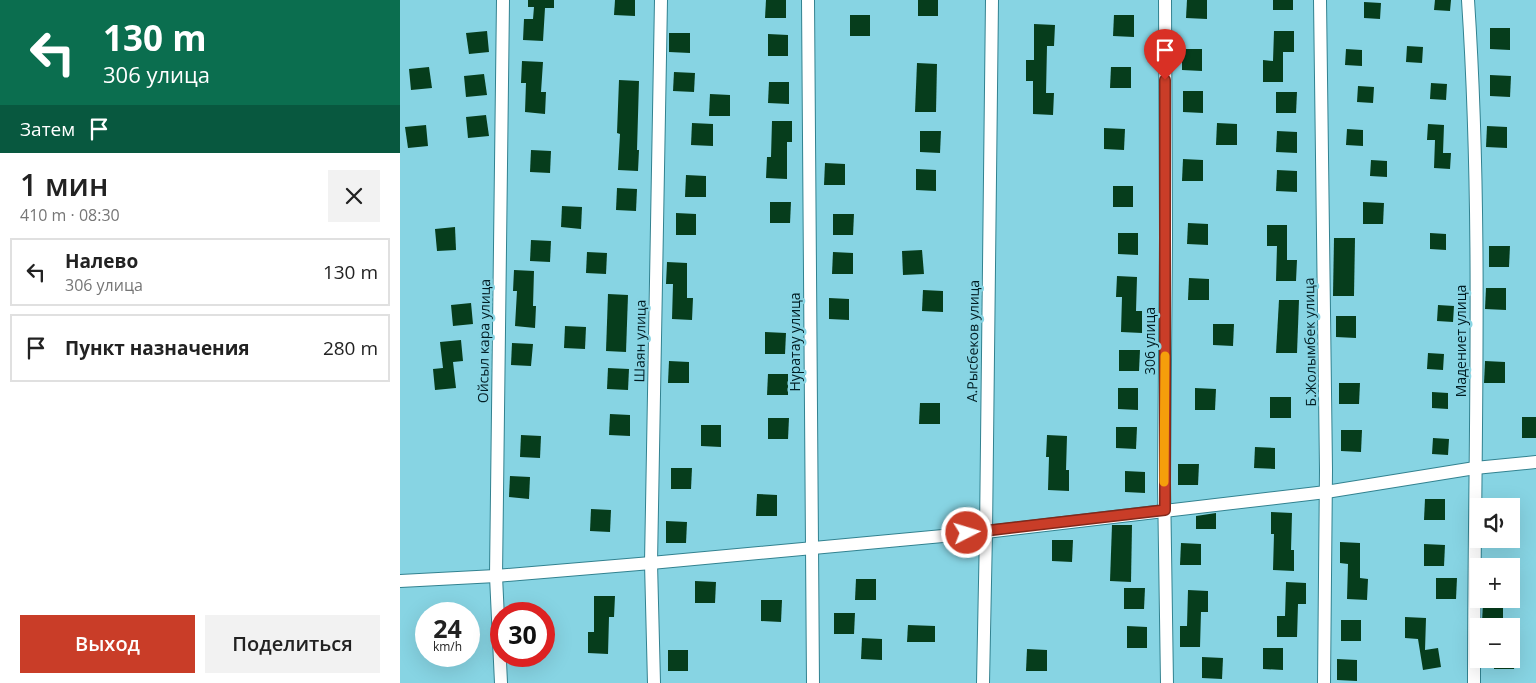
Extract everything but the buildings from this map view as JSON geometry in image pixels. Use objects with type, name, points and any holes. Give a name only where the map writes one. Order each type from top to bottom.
[{"type":"street","name":"Ойсыл кара улица","points":[[501,683],[496,576],[503,0]]},
{"type":"street","name":"Шаян улица","points":[[654,683],[651,563],[661,0]]},
{"type":"street","name":"Нуратау улица","points":[[808,0],[813,683]]},
{"type":"street","name":"А.Рысбеков улица","points":[[983,683],[992,0]]},
{"type":"street","name":"306 улица","points":[[1165,0],[1167,683]]},
{"type":"street","name":"Б.Жолымбек улица","points":[[1320,0],[1326,492],[1324,683]]},
{"type":"street","name":"Мадениет улица","points":[[1468,0],[1472,59],[1475,178],[1474,683]]},
{"type":"street","points":[[400,581],[496,576],[986,532],[1326,492],[1474,468],[1536,462]]},
{"type":"slow traffic","points":[[1164,482],[1165,356]]},
{"type":"route","points":[[967,533],[1165,510],[1165,80]]}]
